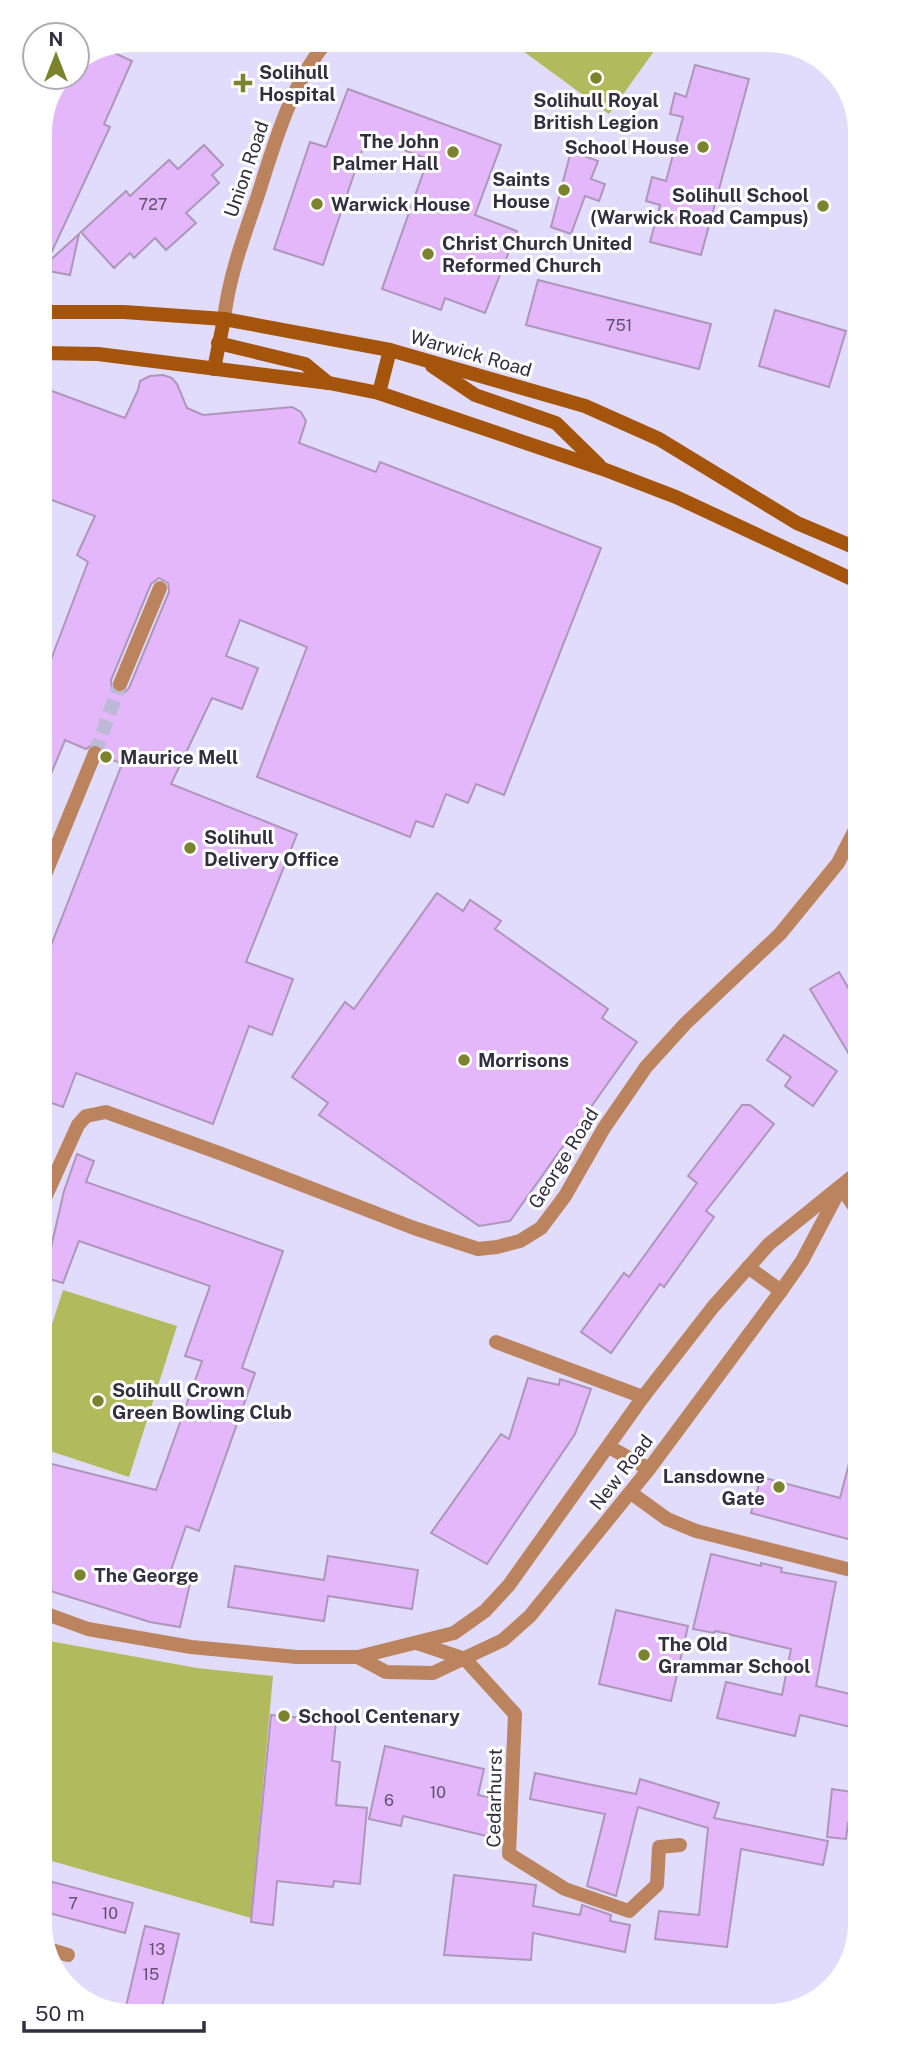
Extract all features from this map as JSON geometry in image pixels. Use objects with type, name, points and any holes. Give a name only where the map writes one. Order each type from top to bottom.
[{"type":"main road","name":"Warwick Road","points":[[53,312],[124,312],[224,319],[390,350],[585,406],[659,439],[797,523],[848,545]]},
{"type":"main road","points":[[214,369],[224,319]]},
{"type":"main road","points":[[218,343],[305,364],[329,383]]},
{"type":"main road","points":[[379,393],[390,350]]},
{"type":"main road","points":[[53,353],[98,354],[329,383],[379,393],[603,469],[676,497],[848,577]]},
{"type":"main road","points":[[422,360],[475,395],[556,423],[603,469]]},
{"type":"street","name":"Union Road","points":[[224,319],[229,279],[286,111],[318,53]]},
{"type":"street","points":[[120,684],[160,588]]},
{"type":"street","points":[[53,855],[95,753]]},
{"type":"street","name":"George Road","points":[[53,1180],[78,1125],[86,1116],[106,1112],[414,1228],[478,1249],[520,1241],[541,1228],[565,1196],[604,1128],[646,1067],[685,1024],[780,934],[838,863],[848,844]]},
{"type":"street","name":"New Road","points":[[53,1616],[88,1629],[191,1647],[297,1657],[358,1657],[454,1633],[485,1611],[509,1585],[643,1397],[713,1307],[769,1244],[848,1181]]},
{"type":"street","points":[[841,1187],[848,1197]]},
{"type":"street","name":"New Road","points":[[358,1657],[386,1672],[433,1673],[503,1640],[530,1616],[631,1493],[781,1291],[802,1261],[841,1187]]},
{"type":"street","points":[[748,1267],[781,1291]]},
{"type":"street","points":[[496,1342],[643,1397]]},
{"type":"street","points":[[609,1447],[649,1469]]},
{"type":"street","points":[[631,1493],[667,1519],[696,1531],[848,1569]]},
{"type":"street","points":[[417,1643],[465,1659]]},
{"type":"street","name":"Cedarhurst","points":[[465,1659],[515,1714],[509,1854],[565,1889],[629,1911],[657,1885],[659,1847],[680,1845]]},
{"type":"street","points":[[58,1952],[68,1955]]},
{"type":"green space","name":"Solihull Royal British Legion","points":[[526,53],[653,53],[609,114]]},
{"type":"green space","name":"Solihull Crown Green Bowling Club","points":[[63,1290],[177,1326],[129,1477],[53,1452],[53,1321]]},
{"type":"green space","points":[[53,1642],[197,1668],[273,1676],[251,1918],[53,1861]]},
{"type":"building","points":[[116,54],[132,61],[104,124],[110,127],[53,249],[53,127],[64,91],[91,91],[91,64]]},
{"type":"building","name":"School House","points":[[695,65],[749,79],[701,255],[650,242],[660,205],[646,201],[652,177],[666,181],[683,117],[670,114],[675,93],[686,97]]},
{"type":"building","points":[[348,89],[501,145],[475,215],[517,231],[485,313],[445,298],[441,310],[382,289],[428,159],[367,136],[323,265],[274,249],[310,142],[326,147]]},
{"type":"building","points":[[204,145],[223,165],[212,175],[219,183],[186,213],[196,223],[166,250],[155,238],[134,258],[130,253],[114,268],[81,232],[126,191],[130,196],[169,160],[178,169]]},
{"type":"building","points":[[571,151],[598,161],[591,179],[605,184],[599,201],[585,196],[571,234],[551,227]]},
{"type":"building","points":[[79,234],[70,275],[53,272],[53,258]]},
{"type":"building","points":[[538,280],[711,324],[699,369],[526,325]]},
{"type":"building","points":[[775,310],[846,331],[829,387],[759,366]]},
{"type":"building","points":[[163,375],[172,378],[187,408],[203,415],[292,407],[301,412],[306,421],[299,443],[376,472],[380,462],[601,548],[504,795],[476,784],[468,803],[446,794],[433,827],[416,821],[410,837],[257,777],[307,647],[240,620],[226,656],[258,668],[242,709],[212,698],[171,784],[297,834],[246,962],[293,979],[272,1035],[249,1026],[213,1124],[76,1073],[63,1107],[53,1104],[53,940],[122,764],[104,756],[103,748],[99,744],[93,744],[86,749],[65,740],[53,769],[53,654],[88,562],[77,555],[95,516],[53,500],[53,391],[125,418],[140,381],[150,376]],"holes":[[[159,578],[168,583],[169,592],[129,688],[125,692],[117,693],[112,689],[111,680],[151,584]]]},
{"type":"building","name":"Morrisons","points":[[437,893],[463,911],[470,900],[501,921],[495,929],[608,1009],[602,1018],[637,1042],[510,1221],[479,1226],[319,1115],[328,1103],[292,1077],[345,1002],[354,1009]]},
{"type":"building","points":[[839,972],[848,988],[848,1052],[810,989]]},
{"type":"building","points":[[784,1035],[837,1071],[813,1106],[785,1086],[791,1077],[767,1060]]},
{"type":"building","points":[[742,1105],[750,1105],[774,1124],[706,1211],[714,1217],[664,1287],[660,1284],[611,1353],[581,1332],[624,1273],[629,1277],[697,1183],[688,1176]]},
{"type":"building","points":[[77,1154],[94,1161],[86,1182],[283,1251],[242,1368],[255,1373],[199,1531],[186,1526],[171,1570],[192,1575],[180,1627],[150,1622],[53,1592],[53,1464],[156,1490],[202,1361],[185,1356],[210,1286],[79,1241],[63,1283],[53,1280],[53,1239],[64,1191]]},
{"type":"building","points":[[528,1378],[559,1385],[560,1379],[591,1389],[575,1434],[487,1564],[431,1533],[501,1434],[509,1439]]},
{"type":"building","name":"Lansdowne Gate","points":[[848,1467],[848,1539],[751,1513],[761,1477],[840,1498]]},
{"type":"building","points":[[711,1554],[761,1566],[761,1563],[782,1568],[781,1572],[836,1582],[816,1686],[848,1693],[848,1726],[800,1715],[795,1736],[717,1718],[726,1682],[782,1695],[791,1649],[715,1631],[693,1629]]},
{"type":"building","points":[[328,1556],[418,1570],[412,1609],[328,1596],[324,1621],[228,1607],[235,1566],[324,1580]]},
{"type":"building","name":"The Old Grammar School","points":[[616,1610],[688,1626],[671,1701],[599,1684]]},
{"type":"building","points":[[271,1715],[336,1721],[332,1761],[340,1762],[336,1805],[367,1808],[360,1884],[334,1881],[333,1887],[277,1881],[273,1925],[251,1922]]},
{"type":"building","points":[[385,1746],[484,1769],[478,1795],[502,1800],[495,1838],[403,1816],[401,1826],[369,1819]]},
{"type":"building","points":[[535,1773],[636,1794],[640,1779],[719,1803],[714,1818],[828,1841],[823,1865],[741,1849],[727,1947],[655,1939],[659,1911],[699,1915],[708,1828],[638,1807],[616,1896],[587,1886],[605,1814],[530,1799]]},
{"type":"building","points":[[832,1789],[848,1791],[846,1839],[827,1837]]},
{"type":"building","points":[[454,1875],[536,1885],[533,1906],[580,1915],[582,1905],[611,1915],[610,1921],[630,1925],[625,1952],[533,1933],[531,1960],[444,1955]]},
{"type":"building","points":[[53,1882],[133,1903],[125,1933],[53,1914]]},
{"type":"building","points":[[145,1926],[179,1934],[163,2003],[127,2003]]},
{"type":"tunnel","points":[[95,753],[120,684]]},
{"type":"place","name":"Solihull Royal British Legion","points":[[596,78]]},
{"type":"place","name":"Solihull Hospital","points":[[243,83]]},
{"type":"place","name":"School House","points":[[703,147]]},
{"type":"place","name":"The John Palmer Hall","points":[[453,152]]},
{"type":"place","name":"Saints House","points":[[564,190]]},
{"type":"place","name":"Warwick House","points":[[317,204]]},
{"type":"place","name":"Solihull School (Warwick Road Campus)","points":[[823,206]]},
{"type":"place","name":"Christ Church United Reformed Church","points":[[428,254]]},
{"type":"place","name":"Maurice Mell","points":[[106,757]]},
{"type":"place","name":"Solihull Delivery Office","points":[[190,848]]},
{"type":"place","name":"Morrisons","points":[[464,1060]]},
{"type":"place","name":"Solihull Crown Green Bowling Club","points":[[98,1401]]},
{"type":"place","name":"Lansdowne Gate","points":[[779,1487]]},
{"type":"place","name":"The George","points":[[80,1575]]},
{"type":"place","name":"The Old Grammar School","points":[[644,1655]]},
{"type":"place","name":"School Centenary","points":[[284,1716]]}]
